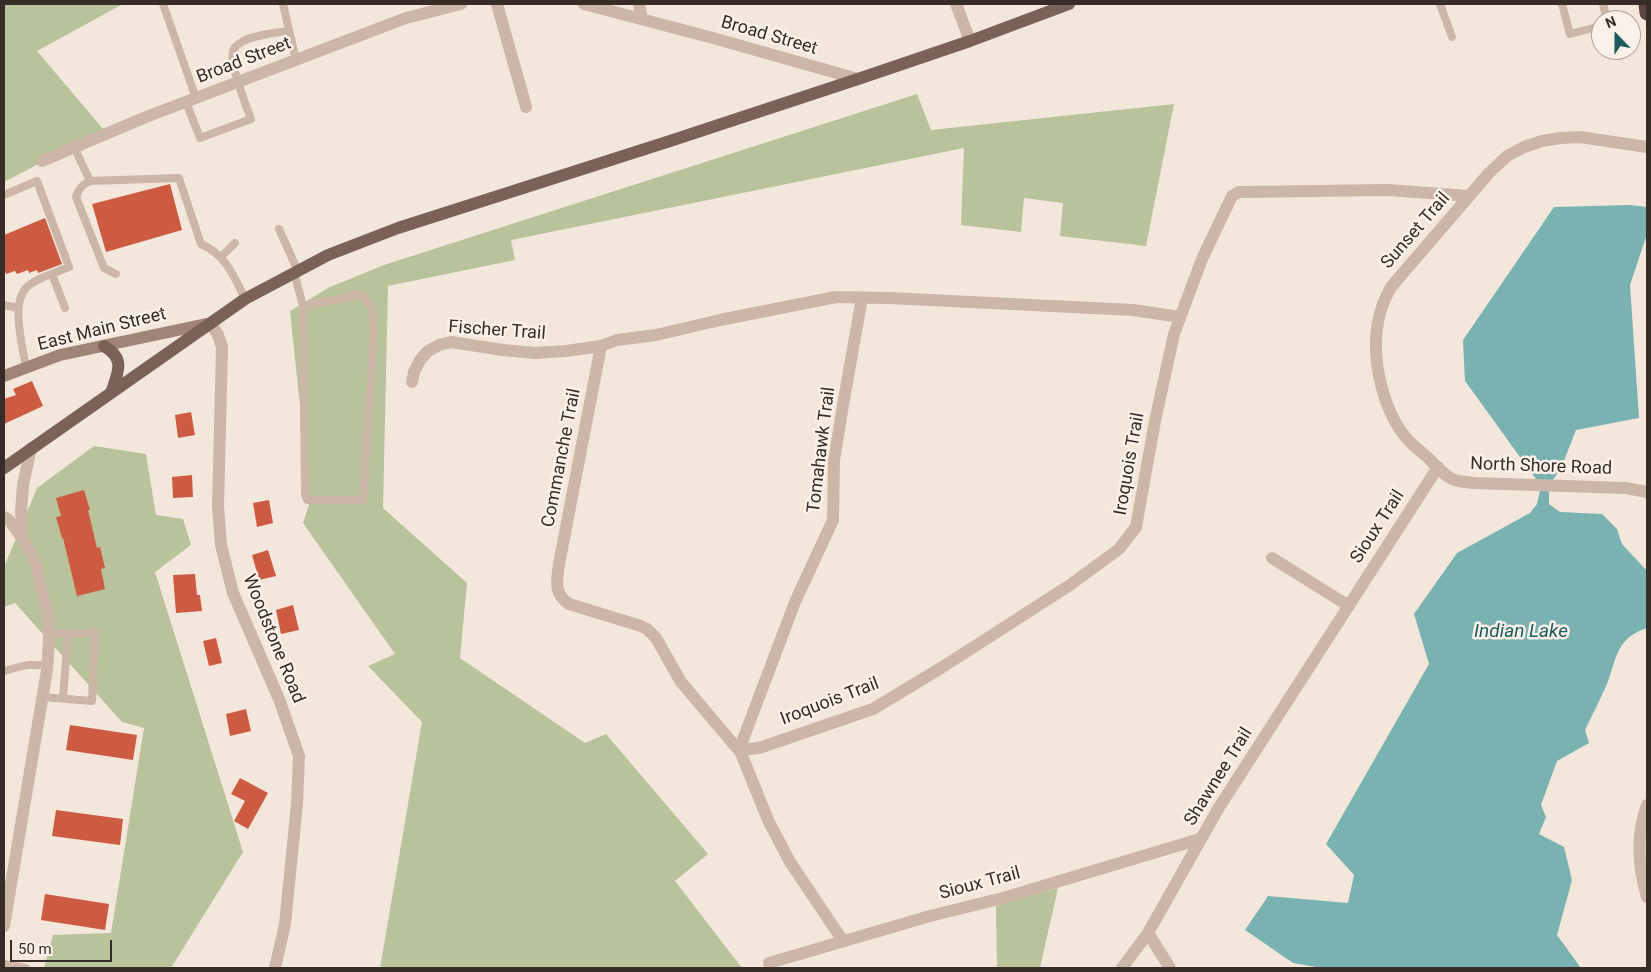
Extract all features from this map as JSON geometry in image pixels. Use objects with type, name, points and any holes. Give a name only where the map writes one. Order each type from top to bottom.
[{"type":"highway","points":[[1646,4],[1647,13]]},
{"type":"main road","points":[[4,468],[245,299],[295,270],[328,255],[398,228],[858,79],[970,41],[1069,4]]},
{"type":"main road","points":[[104,346],[113,352],[118,361],[119,369],[110,393]]},
{"type":"street","name":"Broad Street","points":[[42,161],[424,8],[461,4]]},
{"type":"street","points":[[497,4],[526,107]]},
{"type":"street","name":"Broad Street","points":[[584,4],[858,79]]},
{"type":"street","points":[[639,4],[642,19]]},
{"type":"street","points":[[956,4],[970,41]]},
{"type":"street","name":"Sunset Trail","points":[[1438,467],[1409,441],[1397,426],[1389,409],[1382,385],[1376,360],[1376,341],[1378,322],[1383,304],[1391,287],[1488,173],[1502,160],[1524,147],[1542,141],[1580,137],[1647,147]]},
{"type":"street","name":"Iroquois Trail","points":[[738,750],[759,748],[873,709],[941,668],[1062,590],[1119,548],[1136,527],[1155,421],[1174,334],[1202,258],[1232,196],[1239,192],[1388,190],[1469,196]]},
{"type":"street","points":[[600,346],[618,340],[656,335],[836,297],[1133,310],[1180,317]]},
{"type":"street","name":"Tomahawk Trail","points":[[738,750],[795,602],[833,520],[834,461],[862,298]]},
{"type":"street","name":"East Main Street","points":[[4,376],[60,355],[211,323]]},
{"type":"street","name":"Woodstone Road","points":[[211,323],[222,346],[218,506],[221,545],[233,593],[279,699],[299,756],[297,804],[285,924],[276,968]]},
{"type":"street","name":"Fischer Trail","points":[[412,382],[414,372],[420,360],[428,351],[439,345],[452,342],[534,353],[566,352],[600,346]]},
{"type":"street","name":"Commanche Trail","points":[[600,346],[559,564],[557,590],[560,596],[569,604],[641,626],[652,633],[681,682],[738,750]]},
{"type":"street","points":[[23,539],[21,512],[23,485],[31,448]]},
{"type":"street","name":"North Shore Road","points":[[1438,467],[1453,480],[1474,483],[1626,488],[1647,492]]},
{"type":"street","name":"Sioux Trail","points":[[1349,606],[1438,467]]},
{"type":"street","points":[[4,517],[8,519],[23,539],[37,567],[49,616],[47,665],[4,926]]},
{"type":"street","points":[[1272,558],[1349,606]]},
{"type":"street","name":"Shawnee Trail","points":[[1122,968],[1148,932],[1200,839],[1349,606]]},
{"type":"street","points":[[738,750],[768,820],[790,862],[843,941]]},
{"type":"street","points":[[1647,805],[1640,833],[1640,858],[1643,884],[1647,897]]},
{"type":"street","name":"Sioux Trail","points":[[769,963],[930,916],[1004,898],[1200,839]]},
{"type":"street","points":[[1148,932],[1170,968]]},
{"type":"lane","points":[[163,4],[192,100],[200,138],[251,119],[232,59],[234,48],[248,39],[289,31]]},
{"type":"lane","points":[[283,4],[296,60]]},
{"type":"lane","points":[[1440,4],[1452,36]]},
{"type":"lane","points":[[1562,4],[1570,34],[1591,29]]},
{"type":"lane","points":[[74,147],[90,181]]},
{"type":"lane","points":[[116,274],[104,268],[76,197],[78,189],[90,181],[179,178],[201,244],[211,248],[221,256],[234,276],[245,299]]},
{"type":"lane","points":[[4,194],[37,181],[69,267],[37,280],[25,289],[18,308],[26,368]]},
{"type":"lane","points":[[279,229],[295,270],[303,306],[305,494],[307,500],[363,500],[374,329],[372,308],[362,294],[303,306]]},
{"type":"lane","points":[[221,256],[235,243]]},
{"type":"lane","points":[[52,274],[65,308]]},
{"type":"lane","points":[[4,305],[18,308]]},
{"type":"lane","points":[[42,697],[92,701],[95,632],[68,634],[49,632]]},
{"type":"lane","points":[[63,698],[68,634]]},
{"type":"lane","points":[[4,671],[27,665],[47,665]]},
{"type":"lane","points":[[4,964],[26,968]]},
{"type":"green space","points":[[4,4],[123,4],[37,51],[104,130],[4,182]]},
{"type":"green space","points":[[917,94],[931,130],[1174,104],[1146,246],[1060,236],[1063,203],[1024,198],[1021,232],[961,225],[964,148],[511,240],[515,260],[388,286],[383,508],[467,583],[460,658],[585,743],[606,734],[708,854],[675,881],[742,968],[380,968],[422,722],[368,666],[395,654],[303,523],[310,501],[290,311],[328,288],[384,265]]},
{"type":"green space","points":[[94,446],[146,454],[156,515],[183,519],[191,545],[155,572],[243,852],[171,968],[44,968],[53,935],[111,933],[144,728],[122,722],[15,603],[4,607],[4,567],[37,488]]},
{"type":"green space","points":[[1058,888],[1040,968],[997,968],[996,906]]},
{"type":"water","name":"Indian Lake","points":[[1630,205],[1647,207],[1647,234],[1630,285],[1639,418],[1576,430],[1562,466],[1549,486],[1549,504],[1560,512],[1602,514],[1617,529],[1622,544],[1647,571],[1647,628],[1629,637],[1623,643],[1607,684],[1585,730],[1589,743],[1557,761],[1541,805],[1546,817],[1539,834],[1564,847],[1572,880],[1557,935],[1581,968],[1322,968],[1293,963],[1245,930],[1268,896],[1348,903],[1354,875],[1326,844],[1429,664],[1414,614],[1457,553],[1530,513],[1537,504],[1541,486],[1465,381],[1463,340],[1554,207]]},
{"type":"building","points":[[170,184],[182,230],[106,252],[92,204]]},
{"type":"building","points":[[45,218],[62,264],[38,273],[37,270],[29,273],[28,270],[17,274],[15,271],[6,274],[4,269],[4,235]]},
{"type":"building","points":[[32,381],[43,406],[4,424],[4,399],[16,395],[13,389]]},
{"type":"building","points":[[191,412],[195,435],[178,438],[175,415]]},
{"type":"building","points":[[192,475],[193,497],[173,498],[172,477]]},
{"type":"building","points":[[84,490],[97,548],[100,547],[105,568],[101,569],[105,589],[77,596],[56,517],[61,516],[56,498]]},
{"type":"building","points":[[269,500],[273,523],[257,527],[253,503]]},
{"type":"building","points":[[268,550],[276,576],[259,580],[252,555]]},
{"type":"building","points":[[195,574],[197,595],[200,595],[202,611],[176,613],[173,575]]},
{"type":"building","points":[[293,605],[299,630],[281,634],[276,610]]},
{"type":"building","points":[[216,638],[222,663],[209,666],[203,641]]},
{"type":"building","points":[[246,709],[251,731],[230,736],[226,714]]},
{"type":"building","points":[[70,725],[137,735],[133,760],[66,750]]},
{"type":"building","points":[[240,778],[268,793],[248,829],[234,821],[245,801],[231,794]]},
{"type":"building","points":[[56,810],[123,819],[120,845],[52,836]]},
{"type":"building","points":[[45,894],[109,904],[105,930],[41,920]]}]
